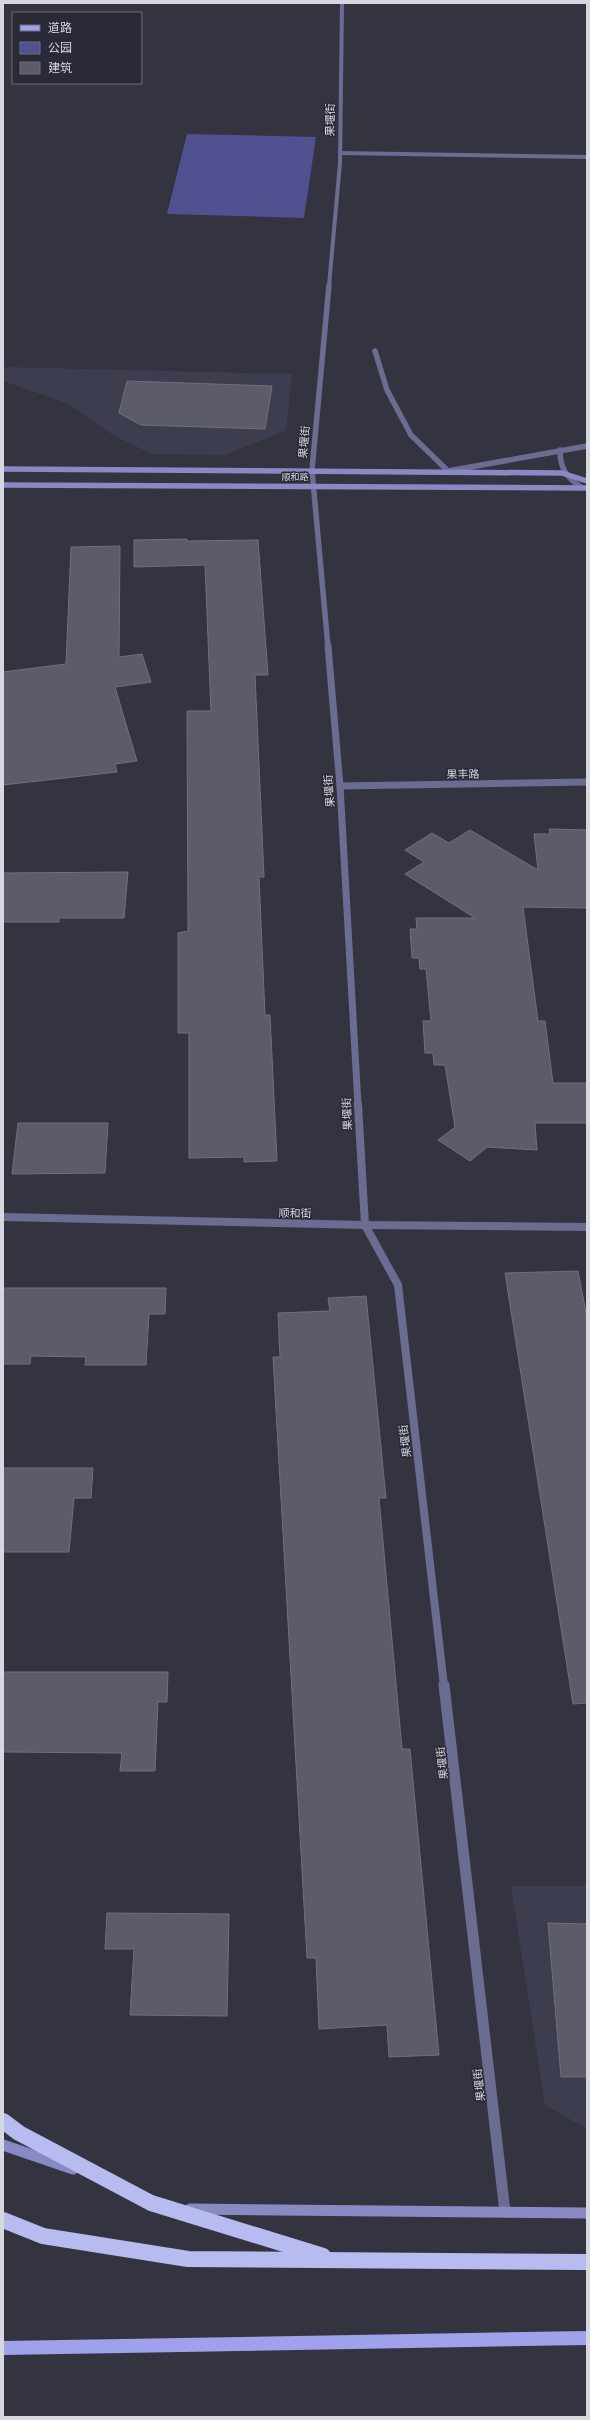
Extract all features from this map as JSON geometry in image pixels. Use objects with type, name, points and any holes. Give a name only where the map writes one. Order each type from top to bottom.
[{"type":"highway","points":[[3,2122],[20,2133],[151,2203],[336,2260]]},
{"type":"highway","points":[[3,2220],[43,2236],[188,2260],[587,2262]]},
{"type":"main road","points":[[3,2348],[587,2338]]},
{"type":"street","name":"果堰街","points":[[342,3],[340,153],[312,470],[340,786],[365,1225],[398,1285],[505,2212]]},
{"type":"street","points":[[340,153],[587,157]]},
{"type":"street","points":[[375,351],[387,390],[411,435],[448,471]]},
{"type":"street","name":"顺和路","points":[[448,471],[587,446]]},
{"type":"street","points":[[560,450],[559,462],[562,473],[584,487]]},
{"type":"street","name":"顺和路","points":[[3,469],[312,470],[562,473],[587,480]]},
{"type":"street","name":"顺和路","points":[[3,485],[584,487]]},
{"type":"street","name":"果丰路","points":[[340,786],[587,782]]},
{"type":"street","name":"顺和街","points":[[3,1217],[365,1225],[587,1227]]},
{"type":"street","points":[[3,2145],[192,2210],[587,2213]]},
{"type":"shaded area","points":[[3,367],[292,374],[286,430],[226,455],[152,454],[113,435],[69,404],[3,381]]},
{"type":"shaded area","points":[[511,1886],[587,1886],[587,2129],[545,2105]]},
{"type":"green space","points":[[187,134],[316,137],[304,218],[167,214]]},
{"type":"building","points":[[127,381],[272,386],[265,429],[141,425],[119,413]]},
{"type":"building","points":[[187,539],[187,541],[258,540],[268,675],[255,675],[264,877],[259,877],[265,1015],[270,1015],[277,1161],[244,1162],[244,1157],[189,1158],[189,1033],[178,1033],[178,933],[188,931],[187,711],[211,711],[205,565],[134,567],[134,540]]},
{"type":"building","points":[[120,546],[119,657],[142,654],[151,682],[115,687],[137,761],[115,764],[117,772],[3,785],[3,672],[66,664],[71,547]]},
{"type":"building","points":[[549,829],[587,830],[587,908],[523,907],[538,1021],[545,1021],[553,1083],[587,1083],[587,1123],[535,1123],[537,1150],[487,1147],[470,1161],[438,1140],[455,1127],[445,1065],[434,1065],[433,1053],[425,1053],[423,1021],[431,1021],[426,969],[420,969],[419,958],[412,958],[410,929],[417,929],[416,918],[475,918],[405,874],[424,862],[405,850],[432,833],[449,843],[470,830],[538,870],[534,834],[550,834]]},
{"type":"building","points":[[128,872],[124,918],[59,918],[59,922],[3,922],[3,873]]},
{"type":"building","points":[[18,1123],[108,1123],[105,1173],[12,1174]]},
{"type":"building","points":[[578,1271],[587,1318],[587,1703],[573,1704],[505,1273]]},
{"type":"building","points":[[3,1288],[166,1288],[165,1314],[149,1314],[146,1365],[85,1365],[86,1357],[31,1356],[30,1364],[3,1364]]},
{"type":"building","points":[[366,1296],[386,1498],[379,1498],[402,1749],[410,1749],[439,2055],[389,2057],[387,2025],[319,2029],[316,1958],[307,1958],[273,1357],[280,1357],[278,1313],[330,1311],[328,1298]]},
{"type":"building","points":[[3,1468],[93,1468],[91,1498],[74,1498],[69,1552],[3,1552]]},
{"type":"building","points":[[3,1672],[168,1672],[167,1702],[158,1702],[155,1771],[120,1771],[122,1753],[3,1752]]},
{"type":"building","points":[[107,1913],[229,1914],[227,2016],[130,2015],[134,1949],[105,1949]]},
{"type":"building","points":[[548,1923],[587,1924],[587,2077],[561,2077]]}]
